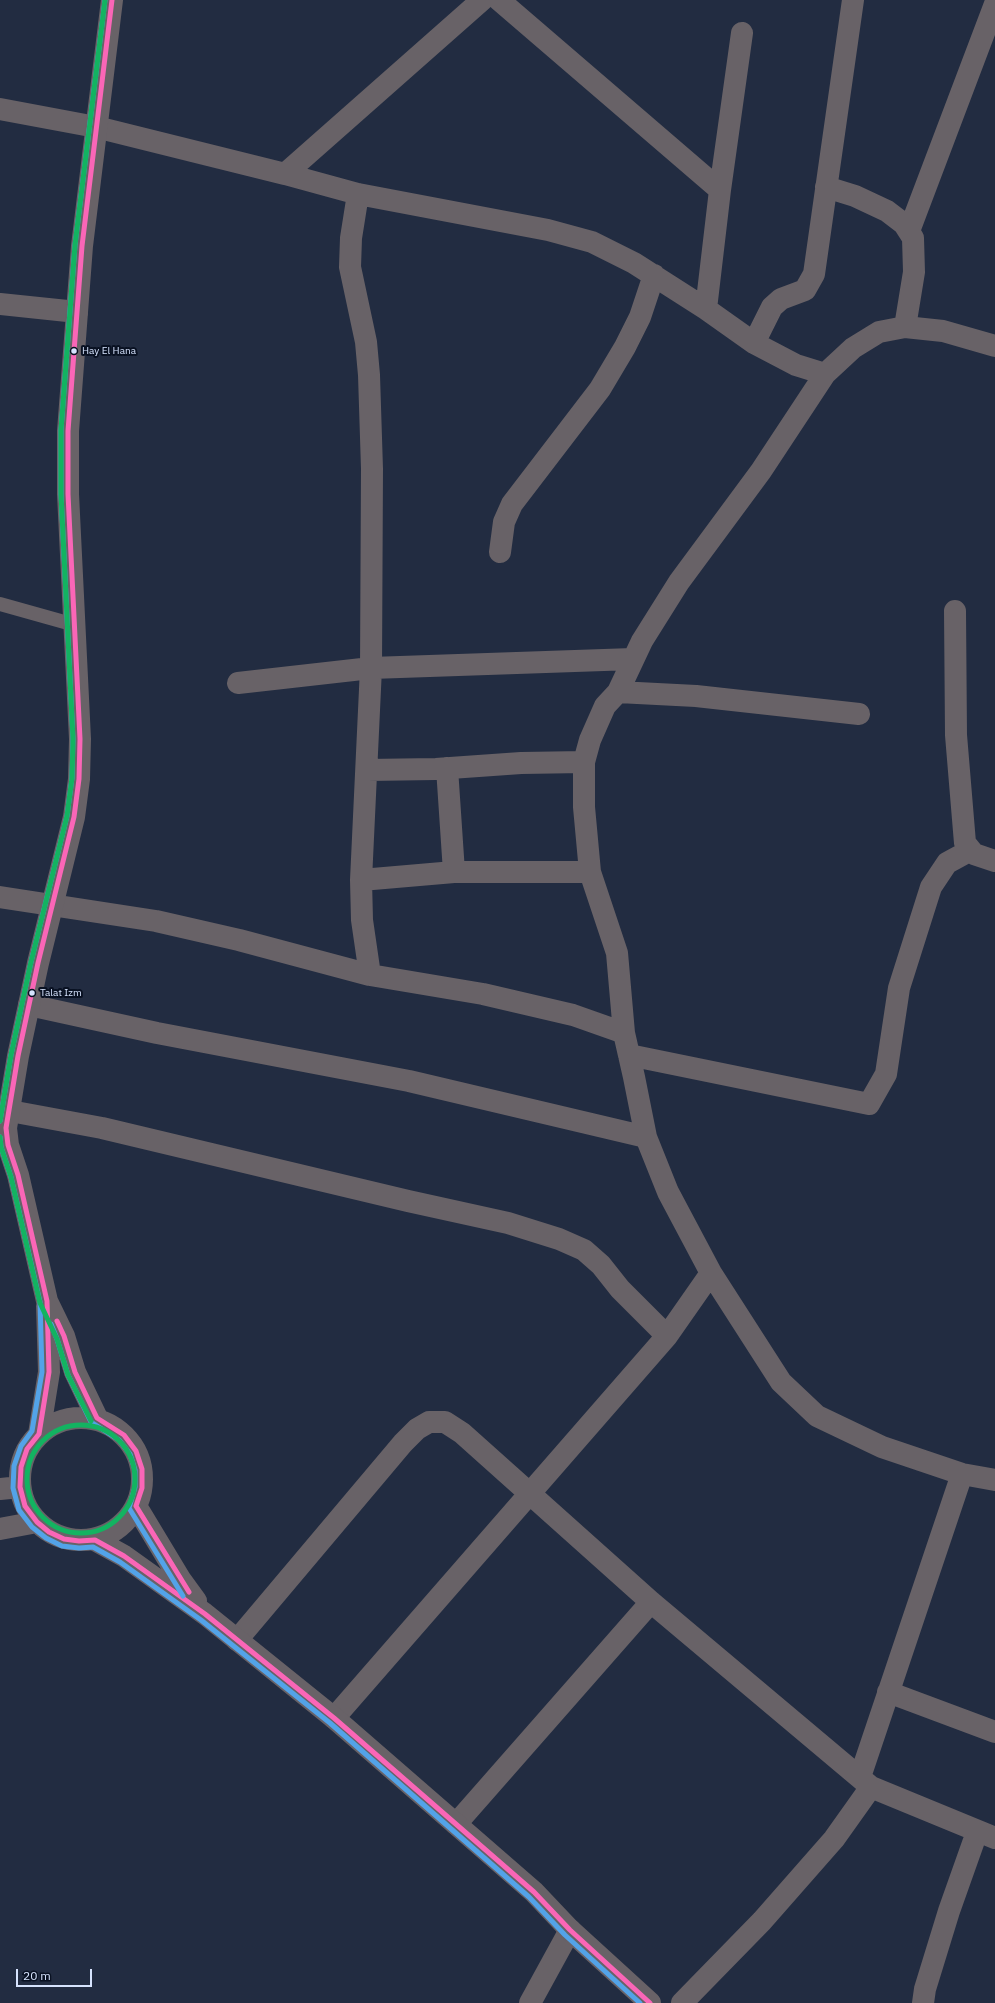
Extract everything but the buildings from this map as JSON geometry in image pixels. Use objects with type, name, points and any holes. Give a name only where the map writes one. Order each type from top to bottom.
[{"type":"street","points":[[39,1434],[48,1372],[47,1301],[18,1175],[8,1145],[6,1128],[18,1056],[74,817],[79,779],[80,739],[68,494],[68,431],[82,246],[112,0]]},
{"type":"street","points":[[285,174],[482,0]]},
{"type":"street","points":[[499,0],[720,190]]},
{"type":"street","points":[[754,343],[772,307],[781,299],[805,290],[814,274],[853,0]]},
{"type":"street","points":[[909,231],[995,4]]},
{"type":"street","points":[[706,309],[720,190],[742,33]]},
{"type":"street","points":[[0,109],[96,127],[285,174],[358,194],[548,230],[592,242],[634,263],[706,309],[754,343],[796,365],[825,374]]},
{"type":"street","points":[[826,187],[854,196],[887,211],[904,224],[913,238],[914,265],[911,296],[905,327]]},
{"type":"street","points":[[358,194],[351,238],[350,267],[353,287],[366,342],[369,375],[372,469],[371,668],[361,880],[362,920],[370,975]]},
{"type":"street","points":[[500,552],[504,522],[512,504],[576,422],[603,383],[625,347],[640,317],[654,276]]},
{"type":"street","points":[[0,304],[77,312]]},
{"type":"street","points":[[995,346],[943,332],[905,327],[879,332],[854,348],[825,374],[761,471],[679,582],[657,617],[633,659],[618,692],[605,706],[590,740],[584,762],[584,807],[590,872],[617,952],[624,1034],[646,1137],[668,1192],[711,1273],[780,1382],[817,1416],[882,1447],[962,1474],[995,1480]]},
{"type":"street","points":[[955,611],[956,735],[965,843],[969,850],[979,856],[995,861]]},
{"type":"street","points":[[238,683],[371,668],[633,659]]},
{"type":"street","points":[[618,692],[696,696],[859,714]]},
{"type":"street","points":[[366,770],[447,768],[520,763],[584,762]]},
{"type":"street","points":[[447,768],[454,872]]},
{"type":"street","points":[[629,1055],[869,1104],[886,1074],[899,988],[930,887],[947,863],[969,850]]},
{"type":"street","points":[[361,880],[454,872],[590,872]]},
{"type":"street","points":[[0,897],[156,921],[239,940],[370,975],[483,994],[573,1015],[624,1034]]},
{"type":"street","points":[[29,1005],[157,1033],[409,1081],[646,1137]]},
{"type":"street","points":[[10,1111],[102,1128],[408,1201],[508,1223],[559,1239],[584,1250],[601,1265],[620,1289],[667,1336]]},
{"type":"street","points":[[334,1718],[531,1494],[667,1336],[711,1273]]},
{"type":"street","points":[[47,1301],[64,1336],[75,1372],[97,1418]]},
{"type":"street","points":[[72,1418],[97,1418],[124,1435],[136,1451],[142,1469],[142,1488],[136,1506],[129,1518],[119,1528],[108,1535],[95,1540],[79,1541],[64,1539],[49,1532],[37,1522],[10,1488],[21,1468],[28,1449],[39,1434],[54,1424],[72,1418]]},
{"type":"street","points":[[237,1640],[389,1459],[417,1429],[429,1422],[445,1422],[455,1428],[531,1494],[651,1602],[865,1782],[986,1835],[949,1910],[925,1988],[923,2003]]},
{"type":"street","points":[[682,2003],[762,1921],[834,1839],[865,1782],[888,1692],[962,1474]]},
{"type":"street","points":[[136,1506],[180,1579],[204,1614]]},
{"type":"street","points":[[0,1529],[37,1522]]},
{"type":"street","points":[[95,1540],[124,1556],[204,1614],[334,1718],[534,1892],[570,1930],[650,2003]]},
{"type":"street","points":[[456,1824],[651,1602]]},
{"type":"street","points":[[888,1692],[995,1732]]},
{"type":"street","points":[[530,2003],[570,1930]]},
{"type":"lane","points":[[0,604],[75,625]]},
{"type":"transit line","points":[[0,1121],[11,1055],[31,962],[67,816],[72,778],[73,739],[61,494],[61,430],[75,245],[105,0]]},
{"type":"transit line","points":[[0,1121],[11,1055],[31,962],[67,816],[72,778],[73,739],[61,494],[61,430],[75,245],[105,0]]},
{"type":"transit line","points":[[112,0],[82,246],[68,431],[68,494],[80,739],[79,779],[74,817],[38,963],[18,1056],[6,1128],[8,1145],[18,1175],[47,1301],[49,1372],[39,1434],[27,1449],[21,1467],[20,1487],[25,1506],[37,1522],[49,1532],[64,1539],[79,1541],[95,1540],[124,1556],[205,1614],[334,1718],[534,1892],[570,1930],[650,2003]]},
{"type":"transit line","points":[[0,1137],[1,1147],[11,1177],[40,1302],[42,1372],[32,1431],[21,1446],[14,1466],[13,1488],[19,1510],[32,1527],[46,1538],[62,1546],[79,1548],[93,1547],[120,1562],[201,1620],[330,1723],[529,1897],[565,1935],[640,2003]]},
{"type":"transit line","points":[[0,1137],[1,1147],[11,1177],[40,1303],[57,1339],[68,1375],[91,1421]]},
{"type":"transit line","points":[[57,1321],[64,1336],[75,1372],[97,1418],[124,1435],[136,1451],[142,1469],[142,1488],[136,1506],[189,1592]]},
{"type":"transit line","points":[[51,1324],[68,1375],[91,1422],[119,1440],[130,1454],[135,1470],[135,1487],[129,1508],[183,1596]]},
{"type":"transit line","points":[[81,1425],[102,1429],[119,1441],[131,1458],[135,1479],[131,1500],[119,1517],[102,1529],[81,1533],[60,1529],[43,1517],[31,1500],[27,1479],[31,1458],[43,1441],[60,1429],[81,1425]]},
{"type":"place","name":"Hay El Hana","points":[[74,351]]},
{"type":"place","name":"Talat Izm","points":[[32,993]]}]
